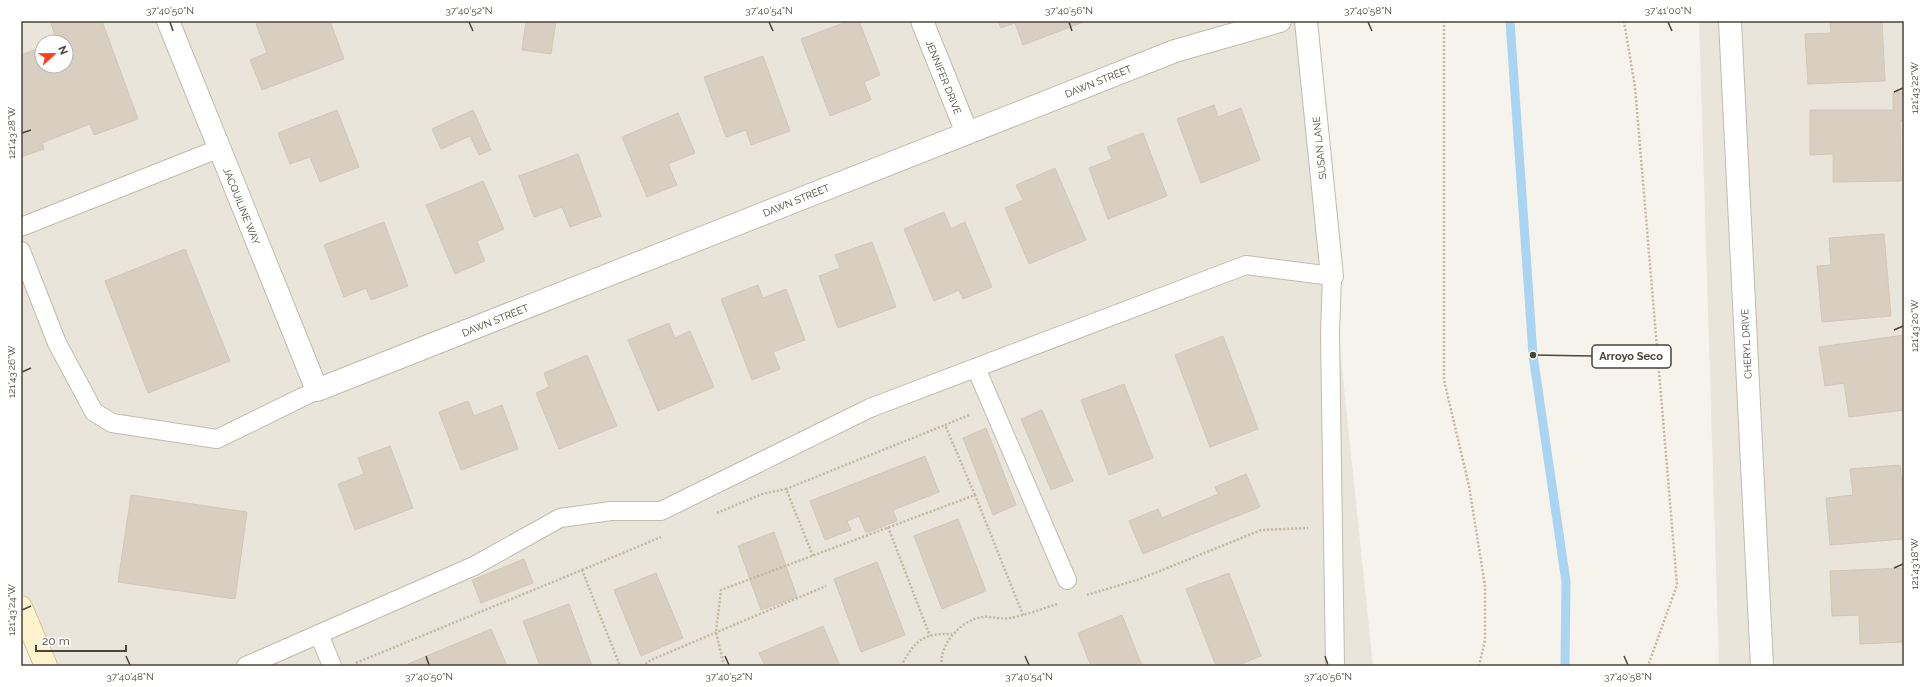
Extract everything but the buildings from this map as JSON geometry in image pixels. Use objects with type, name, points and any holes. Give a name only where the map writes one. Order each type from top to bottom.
[{"type":"main road","points":[[21,607],[46,666]]},
{"type":"street","name":"JACQUILINE WAY","points":[[168,21],[317,390]]},
{"type":"street","name":"JENNIFER DRIVE","points":[[922,21],[967,133]]},
{"type":"street","name":"DAWN STREET","points":[[317,390],[1175,51],[1280,21]]},
{"type":"street","name":"SUSAN LANE","points":[[1306,21],[1332,276]]},
{"type":"street","name":"CHERYL DRIVE","points":[[1730,21],[1762,666]]},
{"type":"lane","points":[[21,227],[218,148]]},
{"type":"lane","points":[[21,251],[57,343],[94,412],[112,423],[217,438],[317,390]]},
{"type":"lane","points":[[246,666],[474,566],[560,518],[611,511],[661,511],[870,408],[1246,265],[1332,276],[1330,334],[1335,666]]},
{"type":"lane","points":[[976,368],[1067,580]]},
{"type":"lane","points":[[319,634],[332,666]]},
{"type":"path","points":[[1444,21],[1444,380],[1469,486],[1485,586],[1485,640],[1480,666]]},
{"type":"path","points":[[1624,21],[1635,87],[1677,585],[1648,666]]},
{"type":"path","points":[[813,556],[786,489],[992,405]]},
{"type":"path","points":[[946,425],[1023,614]]},
{"type":"path","points":[[724,666],[716,632],[721,590],[975,495]]},
{"type":"path","points":[[1081,597],[1140,579],[1261,530],[1334,526]]},
{"type":"path","points":[[888,527],[930,636]]},
{"type":"path","points":[[349,666],[582,570],[620,666]]},
{"type":"path","points":[[642,666],[652,660],[716,632],[826,586]]},
{"type":"path","points":[[942,666],[941,659],[952,634],[961,625],[982,617],[1009,619],[1059,603]]},
{"type":"path","points":[[901,666],[910,651],[922,638],[938,633],[952,634]]},
{"type":"shaded area","points":[[21,21],[1306,21],[1373,666],[44,666],[21,610]]},
{"type":"shaded area","points":[[1699,21],[1904,21],[1904,666],[1719,666]]},
{"type":"waterway","points":[[1510,21],[1533,355],[1566,582],[1565,666]]},
{"type":"place","name":"Arroyo Seco","points":[[1533,355]]}]
